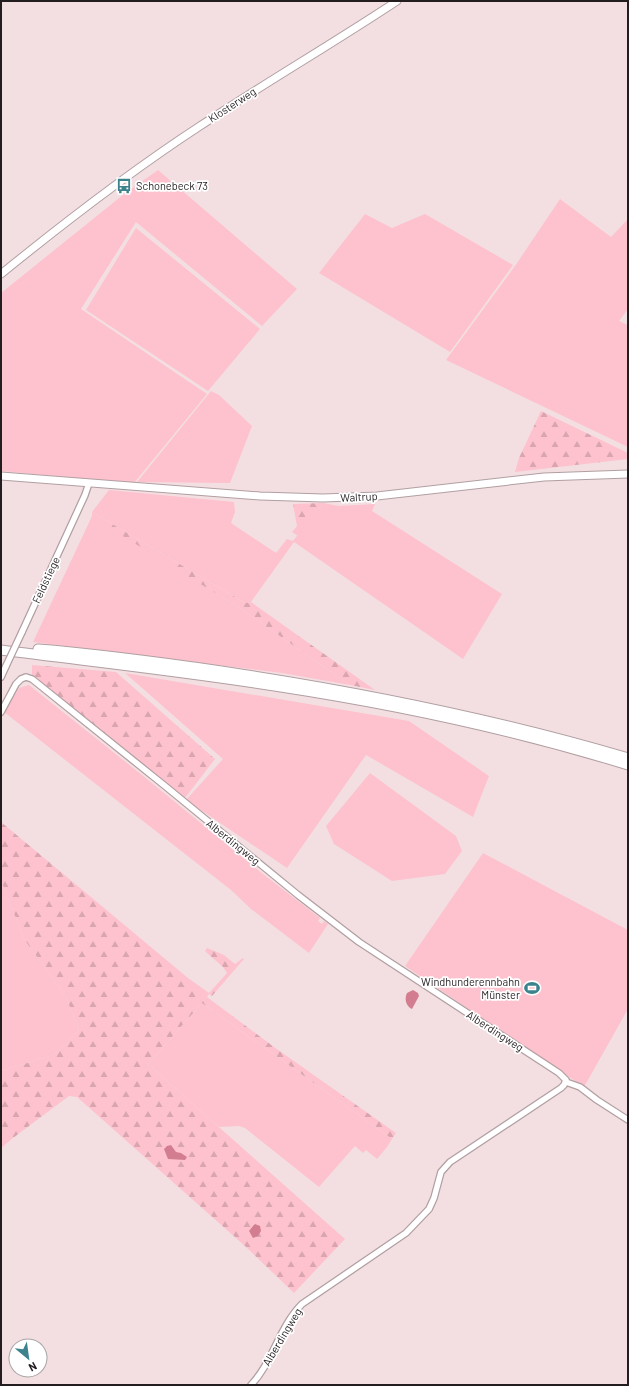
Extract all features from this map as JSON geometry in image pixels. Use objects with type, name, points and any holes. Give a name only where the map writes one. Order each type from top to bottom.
[{"type":"highway","points":[[1,644],[108,655],[344,690],[477,718],[628,758]]},
{"type":"highway","points":[[1,650],[214,677],[346,698],[486,727],[628,765]]},
{"type":"main road","name":"Klosterweg","points":[[1,274],[57,229],[117,184],[198,127],[397,1]]},
{"type":"main road","name":"Waltrup","points":[[1,476],[260,496],[323,498],[377,496],[544,477],[628,474]]},
{"type":"street","name":"Feldstiege","points":[[1,677],[86,495],[89,483]]},
{"type":"street","name":"Alberdingweg","points":[[1,712],[19,681],[26,677],[32,679],[166,786],[298,895],[359,942],[559,1073],[566,1082],[561,1088],[450,1162],[441,1172],[434,1198],[429,1208],[406,1233],[302,1304],[294,1314],[262,1370],[251,1385]]},
{"type":"street","points":[[566,1082],[580,1086],[597,1100],[628,1120]]},
{"type":"green space","points":[[158,170],[297,289],[262,326],[136,222],[81,309],[207,394],[134,483],[1,471],[1,293],[124,194]]},
{"type":"green space","points":[[560,199],[611,237],[628,219],[628,309],[619,321],[628,325],[628,447],[446,360],[515,266]]},
{"type":"green space","points":[[365,214],[392,228],[425,214],[513,265],[450,352],[319,273]]},
{"type":"green space","points":[[136,228],[260,329],[208,391],[86,310]]},
{"type":"green space","points":[[211,391],[219,395],[252,426],[230,483],[137,482]]},
{"type":"green space","points":[[541,411],[628,453],[628,459],[515,472],[519,458]]},
{"type":"green space","points":[[109,490],[234,502],[235,512],[231,523],[276,553],[287,539],[293,541],[323,503],[339,506],[375,504],[372,511],[502,594],[463,659],[294,542],[251,602],[245,603],[92,512]]},
{"type":"green space","points":[[323,503],[298,536],[292,532],[297,526],[293,504]]},
{"type":"green space","points":[[92,512],[245,603],[251,602],[375,690],[350,685],[241,609],[92,517]]},
{"type":"green space","points":[[92,516],[241,609],[350,685],[282,673],[33,642]]},
{"type":"green space","points":[[32,665],[116,672],[215,759],[185,798],[32,677]]},
{"type":"green space","points":[[125,673],[409,721],[489,776],[473,817],[366,755],[287,868],[186,800],[223,759]]},
{"type":"green space","points":[[29,685],[263,874],[320,918],[318,921],[322,924],[324,921],[328,924],[309,953],[251,909],[231,890],[4,712],[19,688]]},
{"type":"green space","points":[[370,773],[456,836],[462,851],[445,874],[392,881],[334,844],[326,826]]},
{"type":"green space","points":[[1,822],[188,978],[209,993],[227,973],[223,967],[205,951],[207,948],[224,955],[235,964],[243,958],[244,959],[212,996],[209,994],[207,997],[274,1047],[396,1133],[392,1139],[202,1003],[148,1064],[345,1239],[294,1293],[246,1247],[77,1097],[69,1096],[13,1138],[1,1125],[1,1071],[50,1056],[58,1052],[79,1030],[66,997],[24,939],[1,880]]},
{"type":"green space","name":"Windhunderennbahn Münster","points":[[483,853],[628,930],[628,1009],[584,1087],[405,966]]},
{"type":"green space","points":[[1,880],[24,939],[66,997],[79,1030],[58,1052],[50,1056],[1,1071]]},
{"type":"green space","points":[[202,1003],[392,1139],[377,1159],[366,1150],[363,1153],[355,1146],[319,1187],[245,1128],[239,1126],[219,1127],[148,1064]]},
{"type":"green space","points":[[1,1125],[13,1138],[1,1148]]},
{"type":"shaded area","points":[[413,990],[418,993],[419,996],[412,1009],[407,1004],[406,998],[407,993]]},
{"type":"shaded area","points":[[171,1145],[176,1152],[187,1157],[185,1160],[168,1159],[164,1149]]},
{"type":"shaded area","points":[[255,1224],[260,1226],[261,1231],[258,1236],[253,1238],[249,1231]]},
{"type":"place","name":"Schonebeck 73","points":[[124,186]]},
{"type":"place","name":"Windhunderennbahn Münster","points":[[532,988]]}]
